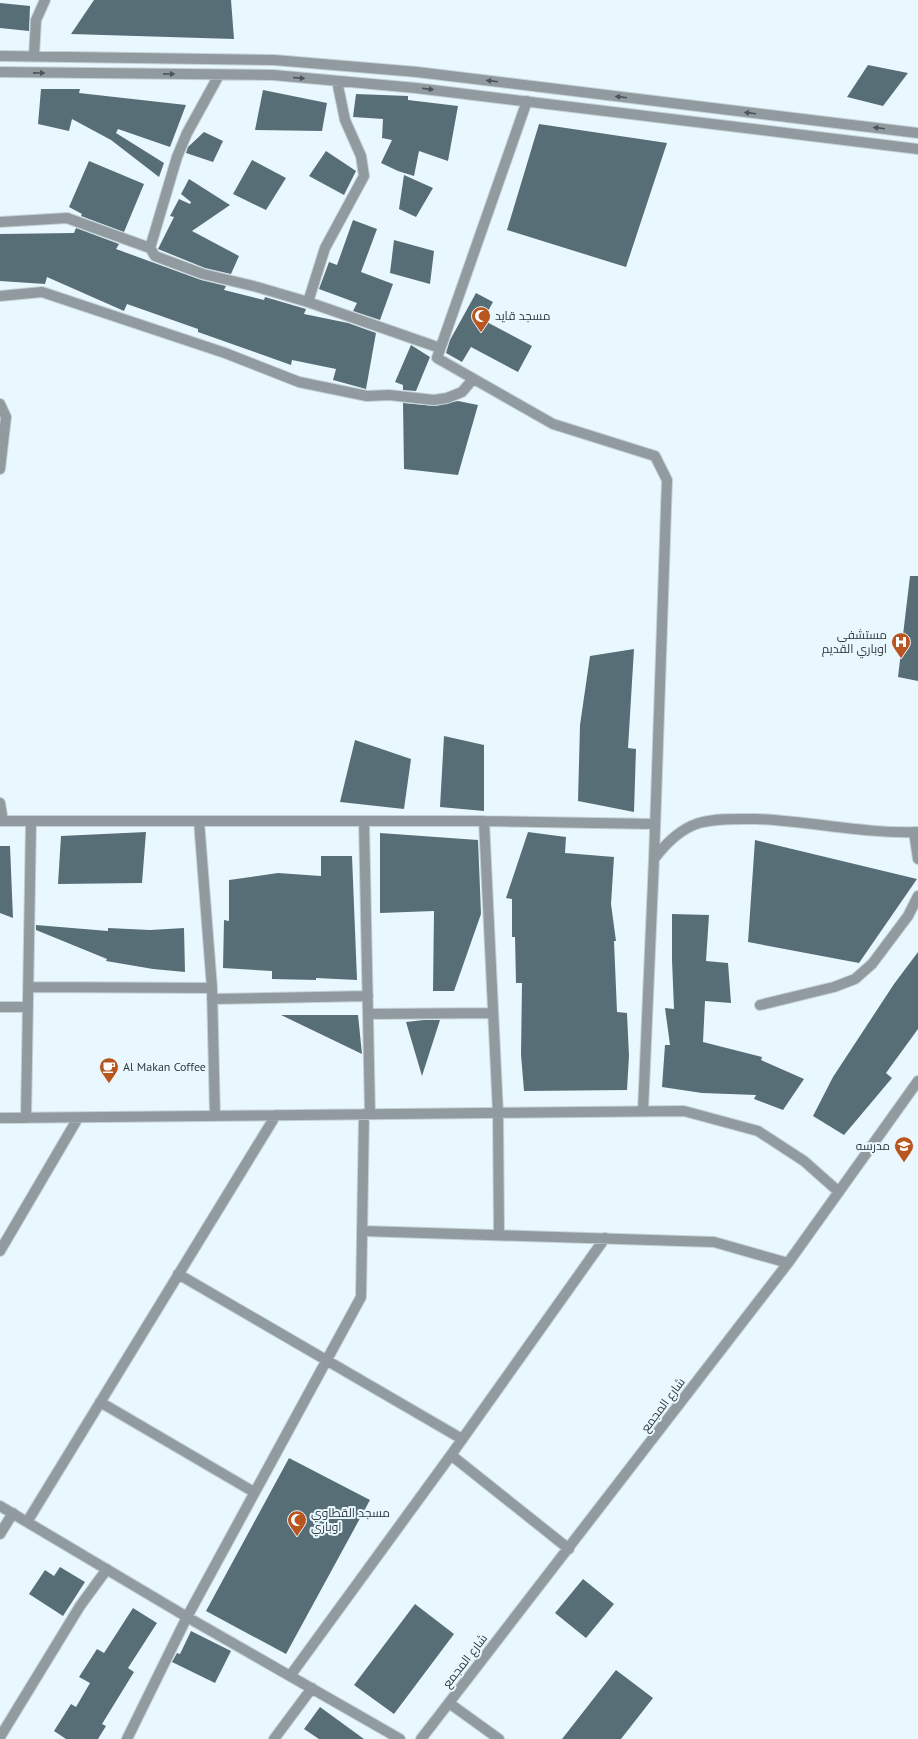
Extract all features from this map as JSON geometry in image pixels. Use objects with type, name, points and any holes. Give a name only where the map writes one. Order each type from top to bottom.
[{"type":"street","points":[[34,56],[36,20],[45,0]]},
{"type":"street","points":[[0,56],[274,60],[409,72],[918,133]]},
{"type":"street","points":[[0,72],[273,75],[416,88],[918,149]]},
{"type":"street","points":[[150,248],[178,156],[188,133],[219,75]]},
{"type":"street","points":[[308,302],[325,248],[364,176],[362,156],[345,120],[337,81]]},
{"type":"street","points":[[527,101],[437,358],[553,424],[655,456],[667,480],[654,859],[643,1111]]},
{"type":"street","points":[[0,222],[67,218],[150,248],[155,256],[203,274],[257,287],[308,302],[440,348]]},
{"type":"street","points":[[0,296],[42,292],[226,353],[299,382],[367,396],[389,395],[434,400],[447,398],[462,392],[473,379]]},
{"type":"street","points":[[0,404],[6,417],[0,469]]},
{"type":"street","points":[[0,803],[1,821],[484,821],[654,824]]},
{"type":"street","points":[[654,859],[666,844],[681,832],[698,823],[717,819],[772,820],[878,832],[916,832],[918,859]]},
{"type":"street","points":[[26,1118],[31,821]]},
{"type":"street","points":[[199,821],[212,988],[215,1116]]},
{"type":"street","points":[[126,1739],[187,1617],[361,1296],[367,1114],[368,1014],[364,821]]},
{"type":"street","points":[[484,821],[498,1113],[499,1235]]},
{"type":"street","points":[[760,1005],[834,987],[855,979],[872,964],[908,916],[918,896]]},
{"type":"street","points":[[28,987],[212,988]]},
{"type":"street","points":[[212,999],[368,996]]},
{"type":"street","points":[[0,1008],[28,1007]]},
{"type":"street","points":[[368,1014],[493,1013]]},
{"type":"street","name":"شارع المجمع","points":[[421,1739],[788,1263],[918,1081]]},
{"type":"street","points":[[0,1118],[684,1111],[758,1131],[804,1161],[839,1192]]},
{"type":"street","points":[[27,1522],[276,1115]]},
{"type":"street","points":[[0,1252],[78,1118]]},
{"type":"street","points":[[362,1231],[714,1242],[788,1263]]},
{"type":"street","points":[[290,1676],[451,1455],[604,1238]]},
{"type":"street","points":[[178,1274],[462,1439]]},
{"type":"street","points":[[100,1402],[254,1492]]},
{"type":"street","points":[[451,1455],[569,1549]]},
{"type":"street","points":[[0,1506],[187,1617],[400,1739]]},
{"type":"street","points":[[0,1534],[13,1514]]},
{"type":"street","points":[[0,1737],[80,1606],[107,1569]]},
{"type":"street","points":[[274,1739],[312,1688]]},
{"type":"street","points":[[449,1703],[499,1739]]},
{"type":"building","points":[[94,0],[231,0],[234,39],[71,34]]},
{"type":"building","points":[[0,3],[30,6],[29,31],[0,28]]},
{"type":"building","points":[[868,65],[908,73],[883,106],[847,97]]},
{"type":"building","points":[[41,89],[80,89],[79,93],[186,105],[170,147],[118,129],[116,133],[164,163],[159,177],[111,140],[72,119],[69,131],[38,124]]},
{"type":"building","points":[[263,90],[327,103],[322,131],[255,130]]},
{"type":"building","points":[[356,94],[408,96],[408,100],[458,106],[448,161],[419,151],[414,176],[398,171],[381,163],[392,140],[382,138],[383,119],[353,117]]},
{"type":"building","points":[[539,124],[667,143],[626,267],[507,230]]},
{"type":"building","points":[[204,132],[223,141],[213,162],[186,153],[188,147]]},
{"type":"building","points":[[326,151],[356,171],[344,195],[309,176]]},
{"type":"building","points":[[252,160],[286,178],[266,210],[233,194]]},
{"type":"building","points":[[89,161],[144,184],[124,232],[81,216],[82,214],[69,207]]},
{"type":"building","points":[[404,175],[433,188],[416,217],[399,209]]},
{"type":"building","points":[[189,179],[230,205],[192,231],[239,256],[231,274],[205,268],[158,249],[174,217],[170,216],[179,199],[190,204],[191,202],[181,194]]},
{"type":"building","points":[[353,220],[377,229],[361,272],[393,284],[380,320],[353,311],[357,303],[319,289],[329,262],[337,265]]},
{"type":"building","points":[[76,228],[119,244],[116,249],[201,280],[226,286],[224,290],[264,300],[265,297],[306,309],[304,314],[348,323],[376,333],[366,389],[333,380],[336,369],[292,360],[291,365],[198,332],[198,329],[127,304],[124,311],[47,277],[45,284],[0,281],[0,234],[74,233]]},
{"type":"building","points":[[394,240],[434,251],[430,284],[390,273]]},
{"type":"building","name":"مسجد قايد","points":[[476,293],[493,302],[483,320],[532,346],[518,372],[471,347],[462,362],[446,353],[450,340]]},
{"type":"building","points":[[411,345],[430,357],[416,391],[403,390],[403,385],[395,382]]},
{"type":"building","points":[[458,401],[478,405],[458,475],[404,469],[403,403],[435,406]]},
{"type":"building","points":[[910,576],[918,576],[918,681],[898,677]]},
{"type":"building","points":[[634,649],[628,748],[636,749],[634,812],[578,801],[580,725],[590,656]]},
{"type":"building","points":[[444,736],[484,745],[484,811],[440,807]]},
{"type":"building","points":[[355,740],[411,759],[404,809],[340,802]]},
{"type":"building","points":[[146,832],[142,883],[58,884],[61,836]]},
{"type":"building","points":[[528,832],[566,837],[565,853],[614,857],[611,904],[616,941],[614,941],[617,1012],[627,1013],[629,1056],[627,1090],[524,1091],[521,1055],[522,983],[516,983],[515,937],[512,937],[512,899],[506,898]]},
{"type":"building","points":[[380,833],[478,840],[481,914],[454,991],[433,991],[434,911],[380,913]]},
{"type":"building","points":[[755,840],[917,879],[859,963],[748,942]]},
{"type":"building","points":[[0,846],[10,846],[13,918],[0,913]]},
{"type":"building","points":[[321,856],[352,856],[357,980],[316,978],[316,980],[272,979],[272,971],[223,968],[224,920],[229,921],[229,880],[278,873],[321,876]]},
{"type":"building","points":[[672,914],[709,915],[706,961],[728,963],[731,1003],[705,1001],[703,1042],[762,1057],[761,1060],[804,1079],[783,1110],[754,1099],[756,1095],[702,1093],[662,1087],[665,1045],[670,1045],[665,1008],[674,1009]]},
{"type":"building","points":[[36,925],[108,931],[108,928],[150,930],[184,928],[185,972],[153,969],[106,961],[107,959],[36,930]]},
{"type":"building","points":[[918,952],[918,1029],[886,1073],[892,1078],[844,1135],[813,1116],[833,1077],[894,984]]},
{"type":"building","points":[[281,1015],[358,1015],[362,1054]]},
{"type":"building","points":[[440,1020],[422,1076],[406,1022]]},
{"type":"building","name":"مسجد القطاوي اوباري","points":[[289,1458],[370,1500],[286,1654],[206,1611]]},
{"type":"building","points":[[60,1567],[85,1582],[63,1616],[29,1594],[45,1570],[54,1576]]},
{"type":"building","points":[[583,1579],[614,1604],[586,1638],[555,1613]]},
{"type":"building","points":[[415,1604],[454,1634],[394,1714],[354,1685]]},
{"type":"building","points":[[133,1608],[157,1623],[128,1668],[134,1672],[102,1724],[106,1726],[98,1739],[66,1739],[54,1731],[71,1704],[76,1707],[90,1683],[79,1677],[97,1649],[104,1653]]},
{"type":"building","points":[[191,1631],[231,1651],[215,1683],[172,1662],[177,1653],[180,1654]]},
{"type":"building","points":[[616,1670],[653,1698],[621,1739],[562,1739]]},
{"type":"building","points":[[320,1707],[364,1739],[319,1739],[304,1729]]},
{"type":"place","name":"مسجد قايد","points":[[481,333]]},
{"type":"place","name":"مستشفي اوباري القديم","points":[[901,659]]},
{"type":"place","name":"Al Makan Coffee","points":[[109,1084]]},
{"type":"place","name":"مدرسه","points":[[904,1163]]},
{"type":"place","name":"مسجد القطاوي اوباري","points":[[297,1537]]}]
